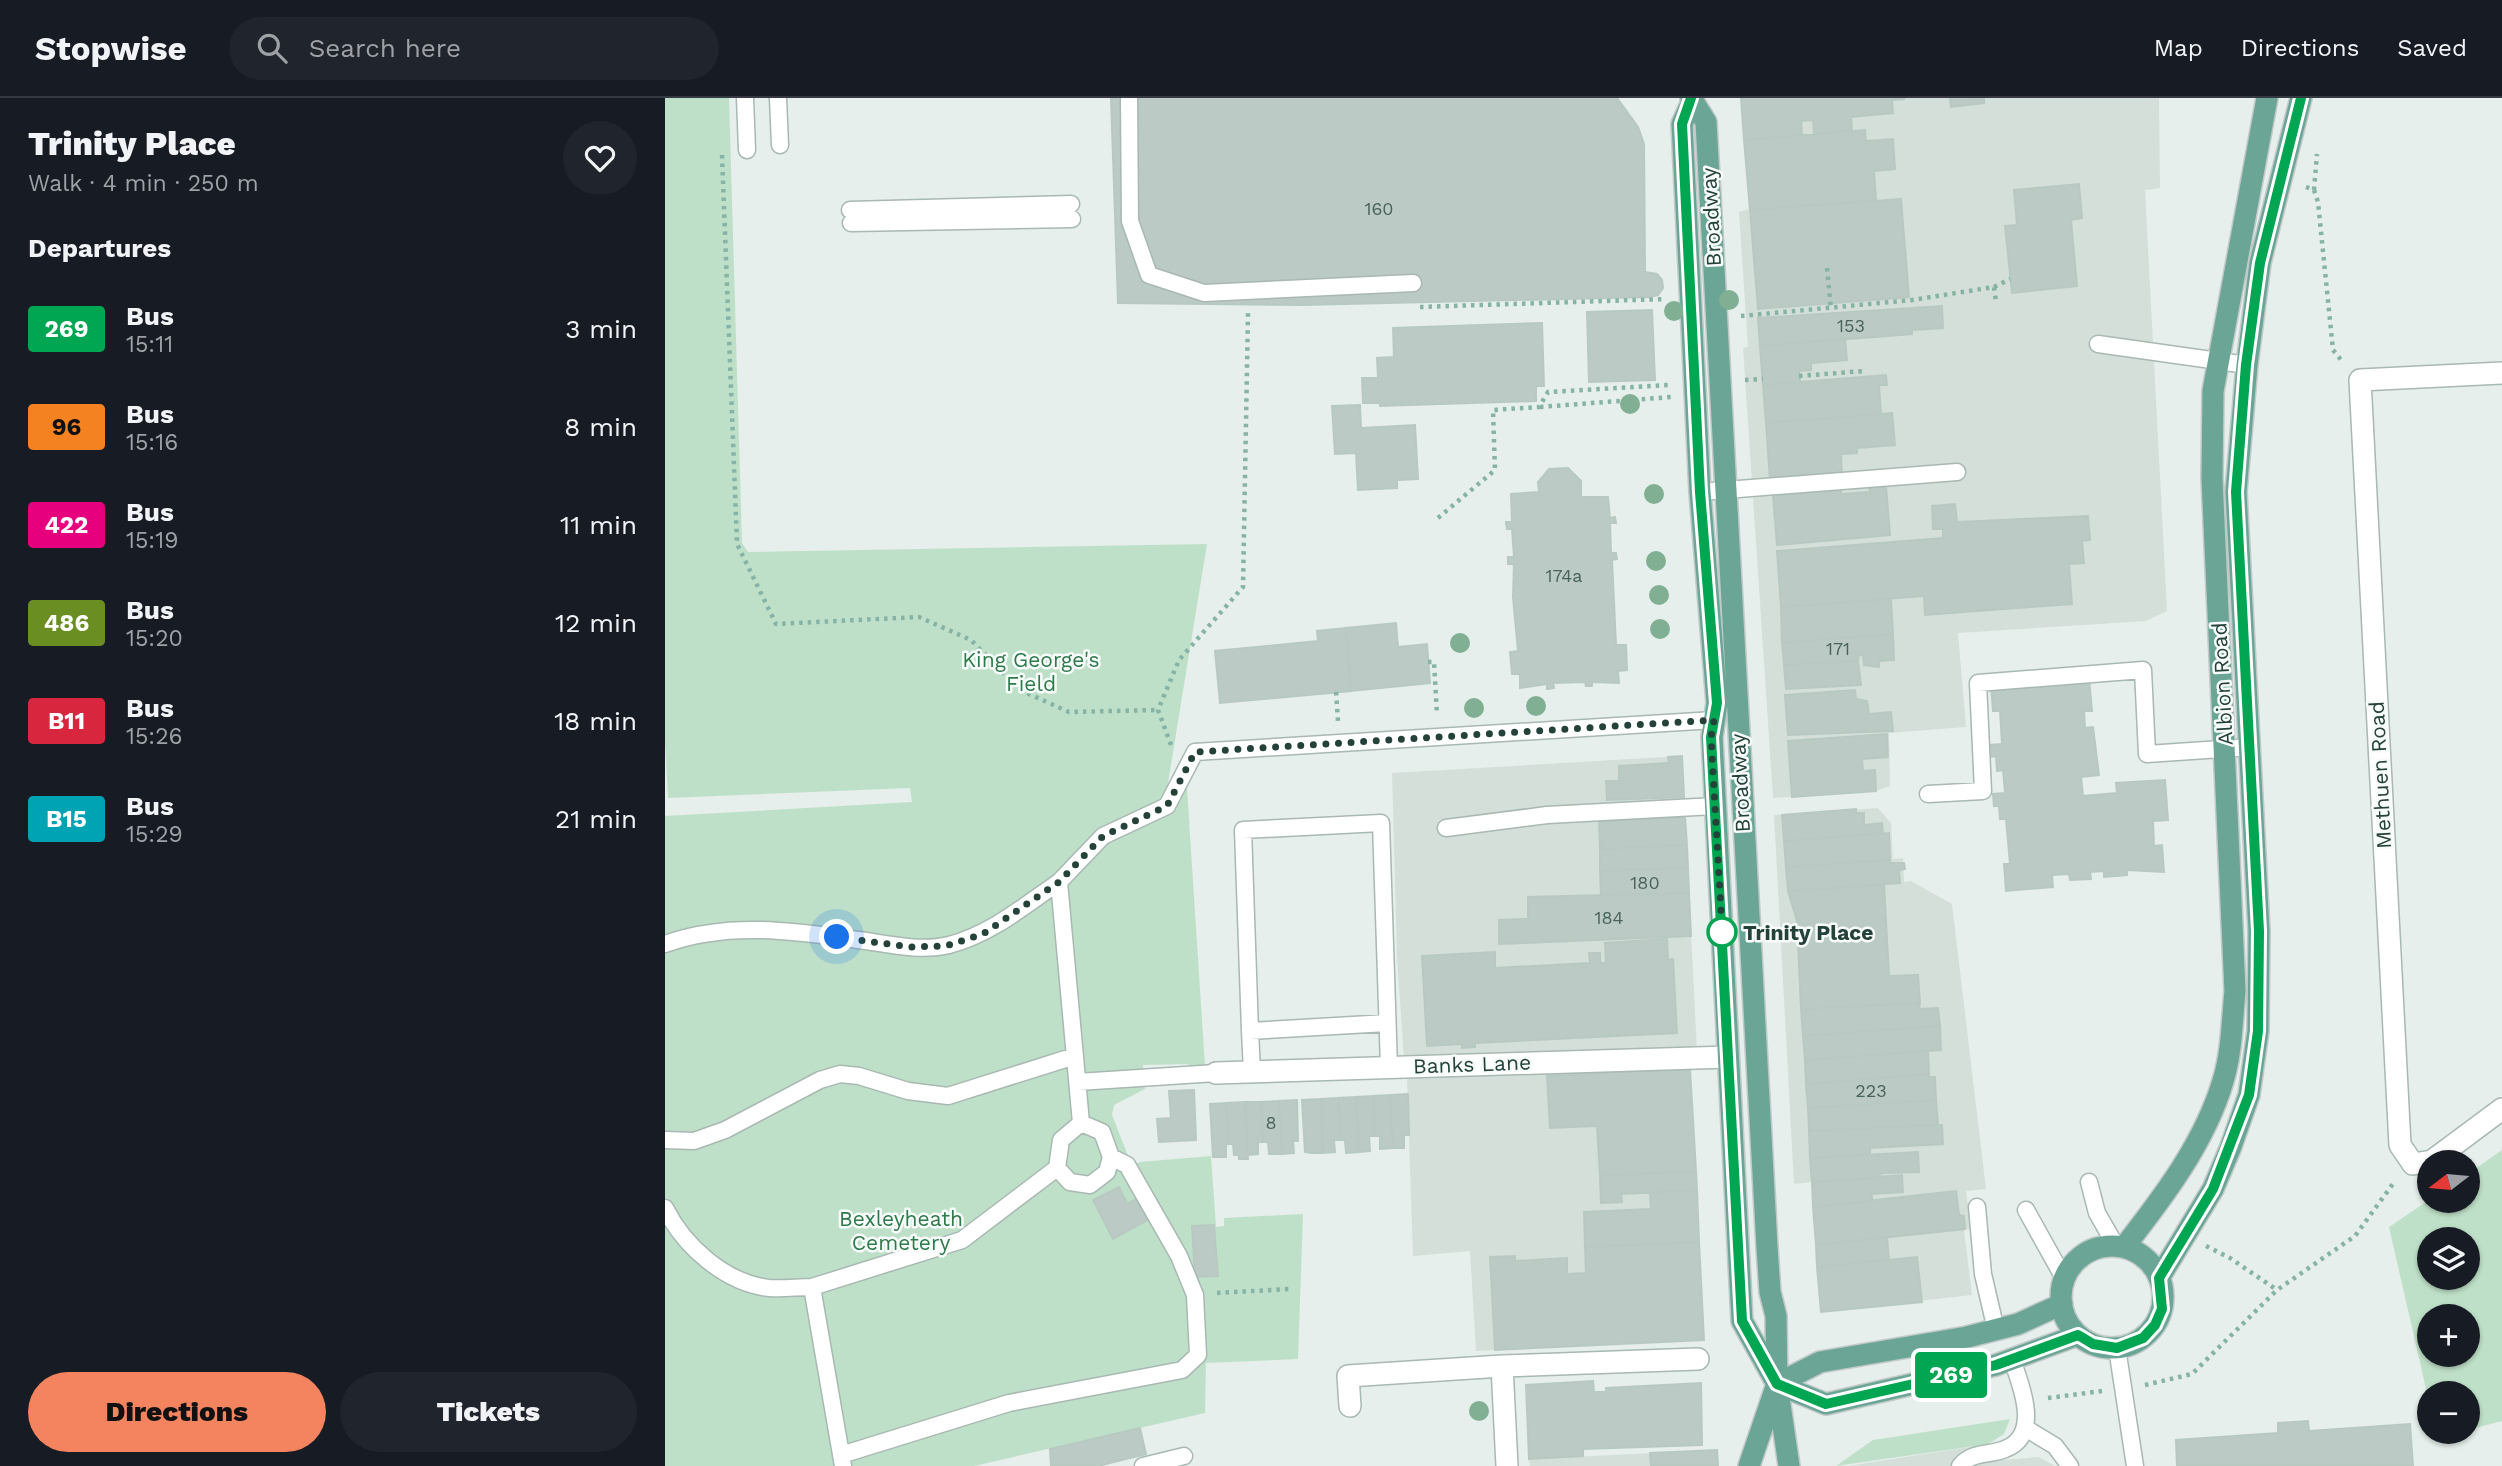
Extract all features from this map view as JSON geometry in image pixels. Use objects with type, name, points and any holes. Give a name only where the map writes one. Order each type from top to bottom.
[{"type":"main road","name":"Albion Road","points":[[2121,1246],[2155,1208],[2209,1122],[2224,1080],[2235,991],[2226,750],[2211,478],[2213,391],[2267,98]]},
{"type":"main road","name":"Albion Road","points":[[2159,1278],[2213,1189],[2249,1095],[2258,1031],[2259,931],[2236,492],[2246,365],[2260,263],[2301,98]]},
{"type":"main road","name":"Broadway","points":[[1691,100],[1682,124],[1700,492],[1717,703],[1711,737],[1742,1321],[1777,1384],[1749,1466]]},
{"type":"main road","name":"Broadway","points":[[1691,100],[1706,122],[1769,1281],[1776,1315],[1777,1384],[1789,1466]]},
{"type":"main road","points":[[2121,1246],[2142,1256],[2159,1278],[2162,1309],[2155,1325],[2143,1338],[2117,1348],[2093,1344],[2078,1335],[2067,1321],[2062,1304],[2065,1280],[2074,1262],[2087,1253],[2121,1246]]},
{"type":"main road","points":[[1777,1384],[1820,1362],[1888,1352],[1996,1330],[2062,1304]]},
{"type":"main road","points":[[1777,1384],[1826,1404],[2012,1360],[2078,1335]]},
{"type":"street","name":"Methuen Road","points":[[2412,1162],[2400,1145],[2360,380],[2502,373]]},
{"type":"street","name":"Banks Lane","points":[[1216,1073],[1728,1057]]},
{"type":"street","points":[[2412,1162],[2432,1161],[2502,1110]]},
{"type":"street","points":[[1350,1406],[1348,1376],[1698,1359]]},
{"type":"street","points":[[1502,1367],[1507,1466]]},
{"type":"lane","points":[[745,98],[747,150]]},
{"type":"lane","points":[[778,98],[780,145]]},
{"type":"lane","points":[[1129,98],[1130,221],[1149,275],[1204,293],[1413,283]]},
{"type":"lane","points":[[850,217],[1071,212]]},
{"type":"lane","points":[[2098,344],[2246,365]]},
{"type":"lane","points":[[1700,492],[1957,472]]},
{"type":"lane","points":[[1928,794],[1983,791],[1978,683],[2143,670],[2147,754],[2251,747]]},
{"type":"lane","points":[[665,944],[695,933],[764,930],[910,947],[946,946],[983,934],[1059,882],[1103,836],[1167,806],[1195,752],[1714,720]]},
{"type":"lane","points":[[1446,828],[1547,816],[1715,806]]},
{"type":"lane","points":[[1252,1071],[1243,830],[1381,822],[1389,1067]]},
{"type":"lane","points":[[1059,882],[1081,1123]]},
{"type":"lane","points":[[1250,1031],[1387,1023]]},
{"type":"lane","points":[[665,1140],[694,1141],[725,1130],[820,1080],[840,1074],[859,1076],[908,1091],[947,1096],[1075,1056]]},
{"type":"lane","points":[[1078,1083],[1216,1073]]},
{"type":"lane","points":[[1057,1168],[1070,1182],[1090,1185],[1107,1172],[1111,1157],[1102,1132],[1081,1123]]},
{"type":"lane","points":[[665,1208],[672,1222],[702,1256],[733,1278],[767,1288],[812,1287],[962,1240],[1057,1168],[1061,1140],[1081,1123]]},
{"type":"lane","points":[[812,1287],[842,1460],[1009,1403],[1182,1370],[1198,1355],[1195,1295],[1179,1256],[1147,1196],[1127,1165],[1111,1157]]},
{"type":"lane","points":[[2089,1182],[2097,1213],[2121,1246]]},
{"type":"lane","points":[[1977,1207],[1983,1274],[1996,1330]]},
{"type":"lane","points":[[2027,1210],[2065,1280]]},
{"type":"lane","points":[[2117,1348],[2135,1466]]},
{"type":"lane","points":[[1960,1466],[1968,1457],[2006,1449],[2018,1442],[2027,1429],[2024,1401],[2012,1360]]},
{"type":"lane","points":[[2027,1429],[2055,1446],[2070,1466]]},
{"type":"lane","points":[[1143,1466],[1184,1456]]},
{"type":"path","points":[[722,154],[737,544],[776,624],[919,617],[971,640],[1020,690],[1069,712],[1158,710]]},
{"type":"path","points":[[2297,184],[2314,190],[2318,202],[2332,342]]},
{"type":"path","points":[[1827,268],[1831,309]]},
{"type":"path","points":[[1716,318],[1831,309],[1994,287],[2010,279]]},
{"type":"path","points":[[1994,287],[1996,301]]},
{"type":"path","points":[[1414,307],[1690,299]]},
{"type":"path","points":[[1195,752],[1171,746],[1158,710],[1179,660],[1243,587],[1248,312],[1262,311]]},
{"type":"path","points":[[1799,376],[1864,371]]},
{"type":"path","points":[[1539,407],[1548,392],[1695,389]]},
{"type":"path","points":[[1438,518],[1495,470],[1493,410],[1695,389]]},
{"type":"path","points":[[1428,662],[1434,662],[1438,736]]},
{"type":"path","points":[[2024,1401],[2122,1388],[2192,1374],[2277,1290],[2355,1236],[2412,1162]]},
{"type":"path","points":[[2200,1242],[2277,1290]]},
{"type":"path","points":[[1195,1295],[1289,1289]]},
{"type":"shaded area","points":[[1741,98],[2159,98],[2160,188],[2145,190],[2167,611],[2146,621],[1958,633],[1966,727],[1889,733],[1890,786],[1876,791],[1773,798],[1743,348],[1748,347],[1739,212],[1750,209]]},
{"type":"shaded area","points":[[1682,756],[1697,1051],[1404,1060],[1397,956],[1392,773]]},
{"type":"shaded area","points":[[1878,808],[1891,823],[1893,859],[1903,858],[1904,882],[1911,881],[1952,904],[1986,1189],[1966,1191],[1971,1228],[1964,1230],[1972,1295],[1821,1312],[1812,1182],[1794,1184],[1774,815]]},
{"type":"shaded area","points":[[1690,1069],[1704,1340],[1476,1351],[1470,1251],[1413,1256],[1407,1078]]},
{"type":"shaded area","points":[[1988,1444],[1990,1461],[2039,1457],[2055,1466],[1848,1466]]},
{"type":"shaded area","points":[[1717,1450],[1718,1466],[1530,1466],[1529,1459]]},
{"type":"green space","name":"Bexleyheath Cemetery","points":[[665,98],[729,98],[742,543],[748,552],[1207,544],[1167,789],[1187,788],[1205,1067],[1195,1068],[1187,1064],[1143,1065],[1145,1089],[1114,1105],[1112,1115],[1132,1166],[1140,1162],[1211,1156],[1216,1227],[1224,1226],[1224,1218],[1303,1214],[1298,1359],[1206,1363],[1205,1413],[974,1466],[665,1466],[665,816],[912,802],[910,788],[668,798],[665,742]]},
{"type":"green space","points":[[2502,1150],[2502,1421],[2480,1427],[2480,1381],[2424,1381],[2421,1367],[2480,1367],[2480,1304],[2417,1304],[2417,1350],[2389,1227],[2417,1208],[2417,1213],[2480,1213],[2480,1166]]},
{"type":"green space","points":[[2010,1419],[2004,1434],[1988,1444],[1836,1466],[1873,1440]]},
{"type":"building","points":[[1111,98],[1617,98],[1638,127],[1644,144],[1645,272],[1657,274],[1662,280],[1663,288],[1658,295],[1650,297],[1302,305],[1118,303]]},
{"type":"building","points":[[1741,98],[1904,99],[1892,100],[1893,113],[1851,117],[1852,130],[1814,134],[1813,120],[1801,121],[1802,135],[1744,140]]},
{"type":"building","points":[[1950,98],[1984,98],[1984,103],[1951,107]]},
{"type":"building","points":[[1865,130],[1866,141],[1893,139],[1895,169],[1874,171],[1876,200],[1750,210],[1744,140]]},
{"type":"building","points":[[2079,184],[2082,218],[2071,220],[2077,286],[2012,293],[2005,226],[2017,225],[2014,190]]},
{"type":"building","points":[[1901,199],[1909,297],[1758,309],[1750,210]]},
{"type":"building","points":[[1942,306],[1943,328],[1912,330],[1912,334],[1760,346],[1758,318]]},
{"type":"building","points":[[1652,310],[1655,380],[1589,382],[1587,312]]},
{"type":"building","points":[[1542,323],[1544,386],[1536,386],[1536,401],[1380,406],[1380,403],[1363,403],[1362,378],[1378,378],[1377,358],[1394,357],[1393,328]]},
{"type":"building","points":[[1845,339],[1847,360],[1811,363],[1811,370],[1799,371],[1800,382],[1763,385],[1760,346]]},
{"type":"building","points":[[1886,375],[1887,385],[1879,385],[1881,414],[1766,423],[1763,385]]},
{"type":"building","points":[[1360,405],[1361,428],[1415,425],[1418,479],[1397,480],[1397,488],[1358,490],[1356,453],[1335,454],[1332,406]]},
{"type":"building","points":[[1892,413],[1895,445],[1857,448],[1857,453],[1841,454],[1842,475],[1770,480],[1766,423]]},
{"type":"building","points":[[1568,468],[1581,481],[1581,497],[1608,497],[1610,518],[1615,517],[1616,523],[1610,523],[1611,553],[1616,553],[1617,559],[1612,560],[1616,645],[1626,645],[1627,670],[1618,671],[1619,683],[1592,682],[1592,686],[1586,686],[1585,682],[1553,683],[1554,688],[1547,689],[1547,684],[1520,688],[1520,674],[1512,674],[1510,652],[1518,651],[1513,597],[1514,564],[1508,564],[1508,557],[1514,557],[1512,529],[1507,529],[1506,522],[1512,522],[1511,494],[1539,492],[1538,482],[1549,469]]},
{"type":"building","points":[[1886,486],[1890,535],[1777,545],[1773,495],[1841,489],[1841,494],[1870,492],[1869,487]]},
{"type":"building","points":[[1955,504],[1957,522],[2088,516],[2090,540],[2082,541],[2084,563],[2069,564],[2072,604],[1925,615],[1924,596],[1781,607],[1777,551],[1943,538],[1943,529],[1933,529],[1932,506]]},
{"type":"building","points":[[1891,599],[1893,634],[1782,643],[1781,607]]},
{"type":"building","points":[[1396,623],[1398,647],[1427,644],[1430,683],[1351,691],[1346,628]]},
{"type":"building","points":[[1346,628],[1351,691],[1220,703],[1215,651],[1318,641],[1317,631]]},
{"type":"building","points":[[1893,634],[1894,660],[1879,661],[1879,667],[1864,665],[1863,655],[1859,655],[1858,661],[1784,665],[1782,643]]},
{"type":"building","points":[[1858,661],[1861,685],[1786,689],[1784,665]]},
{"type":"building","points":[[2089,678],[2092,711],[2084,711],[2085,728],[2093,727],[2099,775],[2081,777],[2083,796],[2117,793],[2116,783],[2165,780],[2168,820],[2153,821],[2154,846],[2162,845],[2164,872],[2127,870],[2127,875],[2104,877],[2104,871],[2090,872],[2091,879],[2070,880],[2069,874],[2052,875],[2053,887],[2006,891],[2004,864],[2010,864],[2006,819],[2000,819],[1999,806],[1994,806],[1993,794],[2005,793],[2003,770],[1997,771],[1996,756],[1990,757],[1989,745],[2002,744],[2000,711],[1993,711],[1991,685]]},
{"type":"building","points":[[1855,690],[1856,699],[1867,701],[1869,714],[1891,712],[1893,731],[1788,735],[1785,695]]},
{"type":"building","points":[[1887,734],[1888,757],[1862,759],[1863,771],[1875,770],[1876,791],[1792,797],[1788,741]]},
{"type":"building","points":[[1682,756],[1684,797],[1607,800],[1606,781],[1619,781],[1619,766],[1669,763],[1668,757]]},
{"type":"building","points":[[1856,809],[1856,813],[1864,813],[1864,825],[1882,823],[1883,833],[1784,841],[1782,815]]},
{"type":"building","points":[[1685,817],[1687,845],[1600,849],[1599,821]]},
{"type":"building","points":[[1889,833],[1890,860],[1786,867],[1784,841]]},
{"type":"building","points":[[1687,845],[1688,868],[1600,871],[1600,849]]},
{"type":"building","points":[[1890,860],[1890,863],[1904,863],[1905,869],[1899,870],[1900,883],[1788,891],[1786,867]]},
{"type":"building","points":[[1688,868],[1689,893],[1601,895],[1600,871]]},
{"type":"building","points":[[1884,885],[1889,976],[1918,975],[1920,1003],[1801,1009],[1797,921],[1788,891]]},
{"type":"building","points":[[1689,893],[1691,936],[1499,944],[1499,920],[1528,919],[1528,897]]},
{"type":"building","points":[[1667,939],[1668,960],[1673,959],[1677,1033],[1475,1043],[1475,1047],[1462,1048],[1462,1044],[1427,1046],[1422,956],[1495,952],[1495,968],[1590,963],[1589,953],[1600,953],[1600,963],[1606,963],[1605,943]]},
{"type":"building","points":[[1920,1003],[1919,1009],[1938,1008],[1940,1026],[1803,1036],[1801,1009]]},
{"type":"building","points":[[1940,1026],[1941,1050],[1805,1060],[1803,1036]]},
{"type":"building","points":[[1928,1051],[1929,1074],[1806,1084],[1805,1060]]},
{"type":"building","points":[[1690,1069],[1696,1171],[1600,1176],[1597,1126],[1550,1128],[1547,1076]]},
{"type":"building","points":[[1929,1074],[1929,1077],[1935,1077],[1936,1100],[1808,1108],[1806,1084]]},
{"type":"building","points":[[1194,1090],[1196,1140],[1159,1142],[1157,1119],[1171,1118],[1169,1091]]},
{"type":"building","points":[[1408,1094],[1409,1135],[1404,1135],[1404,1148],[1393,1148],[1390,1095]]},
{"type":"building","points":[[1390,1095],[1393,1148],[1380,1149],[1380,1136],[1375,1136],[1373,1096]]},
{"type":"building","points":[[1373,1096],[1375,1136],[1369,1136],[1370,1151],[1359,1152],[1356,1097]]},
{"type":"building","points":[[1356,1097],[1359,1152],[1346,1153],[1345,1140],[1341,1140],[1338,1098]]},
{"type":"building","points":[[1338,1098],[1341,1140],[1334,1140],[1335,1152],[1323,1153],[1321,1099]]},
{"type":"building","points":[[1321,1099],[1323,1153],[1305,1152],[1302,1100]]},
{"type":"building","points":[[1297,1100],[1298,1141],[1293,1141],[1294,1153],[1282,1154],[1279,1101]]},
{"type":"building","points":[[1936,1100],[1938,1125],[1809,1131],[1808,1108]]},
{"type":"building","points":[[1279,1101],[1282,1154],[1269,1154],[1268,1142],[1263,1142],[1261,1102]]},
{"type":"building","points":[[1245,1102],[1248,1159],[1239,1159],[1239,1155],[1234,1155],[1233,1144],[1229,1144],[1226,1103]]},
{"type":"building","points":[[1245,1102],[1261,1102],[1263,1142],[1258,1142],[1258,1154],[1248,1155]]},
{"type":"building","points":[[1226,1103],[1229,1144],[1226,1144],[1226,1157],[1213,1157],[1210,1104]]},
{"type":"building","points":[[1942,1125],[1943,1144],[1870,1148],[1870,1154],[1810,1158],[1809,1131]]},
{"type":"building","points":[[1918,1152],[1919,1172],[1883,1173],[1871,1179],[1812,1182],[1810,1158]]},
{"type":"building","points":[[1696,1171],[1697,1190],[1621,1194],[1622,1202],[1601,1203],[1600,1176]]},
{"type":"building","points":[[1902,1175],[1903,1192],[1871,1194],[1873,1201],[1813,1207],[1812,1182]]},
{"type":"building","points":[[1119,1187],[1127,1204],[1140,1197],[1151,1218],[1113,1239],[1093,1200]]},
{"type":"building","points":[[1697,1190],[1699,1242],[1585,1247],[1584,1212],[1651,1209],[1650,1193]]},
{"type":"building","points":[[1956,1191],[1959,1215],[1964,1216],[1965,1229],[1816,1245],[1813,1207]]},
{"type":"building","points":[[1214,1225],[1218,1276],[1195,1277],[1192,1226]]},
{"type":"building","points":[[1887,1237],[1889,1260],[1817,1267],[1816,1245]]},
{"type":"building","points":[[1699,1242],[1704,1340],[1495,1350],[1490,1257],[1515,1256],[1515,1261],[1567,1258],[1567,1274],[1586,1273],[1585,1247]]},
{"type":"building","points":[[1917,1257],[1922,1302],[1821,1312],[1817,1267]]},
{"type":"building","points":[[1593,1381],[1594,1392],[1606,1392],[1606,1388],[1701,1383],[1702,1445],[1583,1449],[1583,1456],[1529,1459],[1526,1385]]},
{"type":"building","points":[[2308,1421],[2309,1431],[2410,1424],[2413,1466],[2177,1466],[2176,1440],[2278,1433],[2278,1423]]},
{"type":"building","points":[[1140,1428],[1146,1454],[1098,1466],[1051,1466],[1050,1449]]},
{"type":"building","points":[[1717,1450],[1718,1466],[1651,1466],[1650,1453]]},
{"type":"bus line","name":"269","points":[[1691,98],[1692,102],[1682,124],[1700,492],[1717,703],[1711,737],[1742,1321],[1777,1384],[1826,1404],[1849,1396],[1996,1365],[2078,1335],[2093,1344],[2110,1348],[2127,1346],[2143,1338],[2155,1325],[2162,1309],[2159,1278],[2213,1189],[2230,1149],[2249,1095],[2258,1031],[2259,931],[2236,492],[2246,365],[2260,263],[2301,98]]},
{"type":"place","name":"Trinity Place","points":[[1722,932]]},
{"type":"route","points":[[837,937],[910,947],[946,946],[983,934],[1059,882],[1103,836],[1167,806],[1195,752],[1714,720],[1711,737],[1723,945],[1722,932]]},
{"type":"park label","name":"King George's Field","points":[[1031,671]]}]
